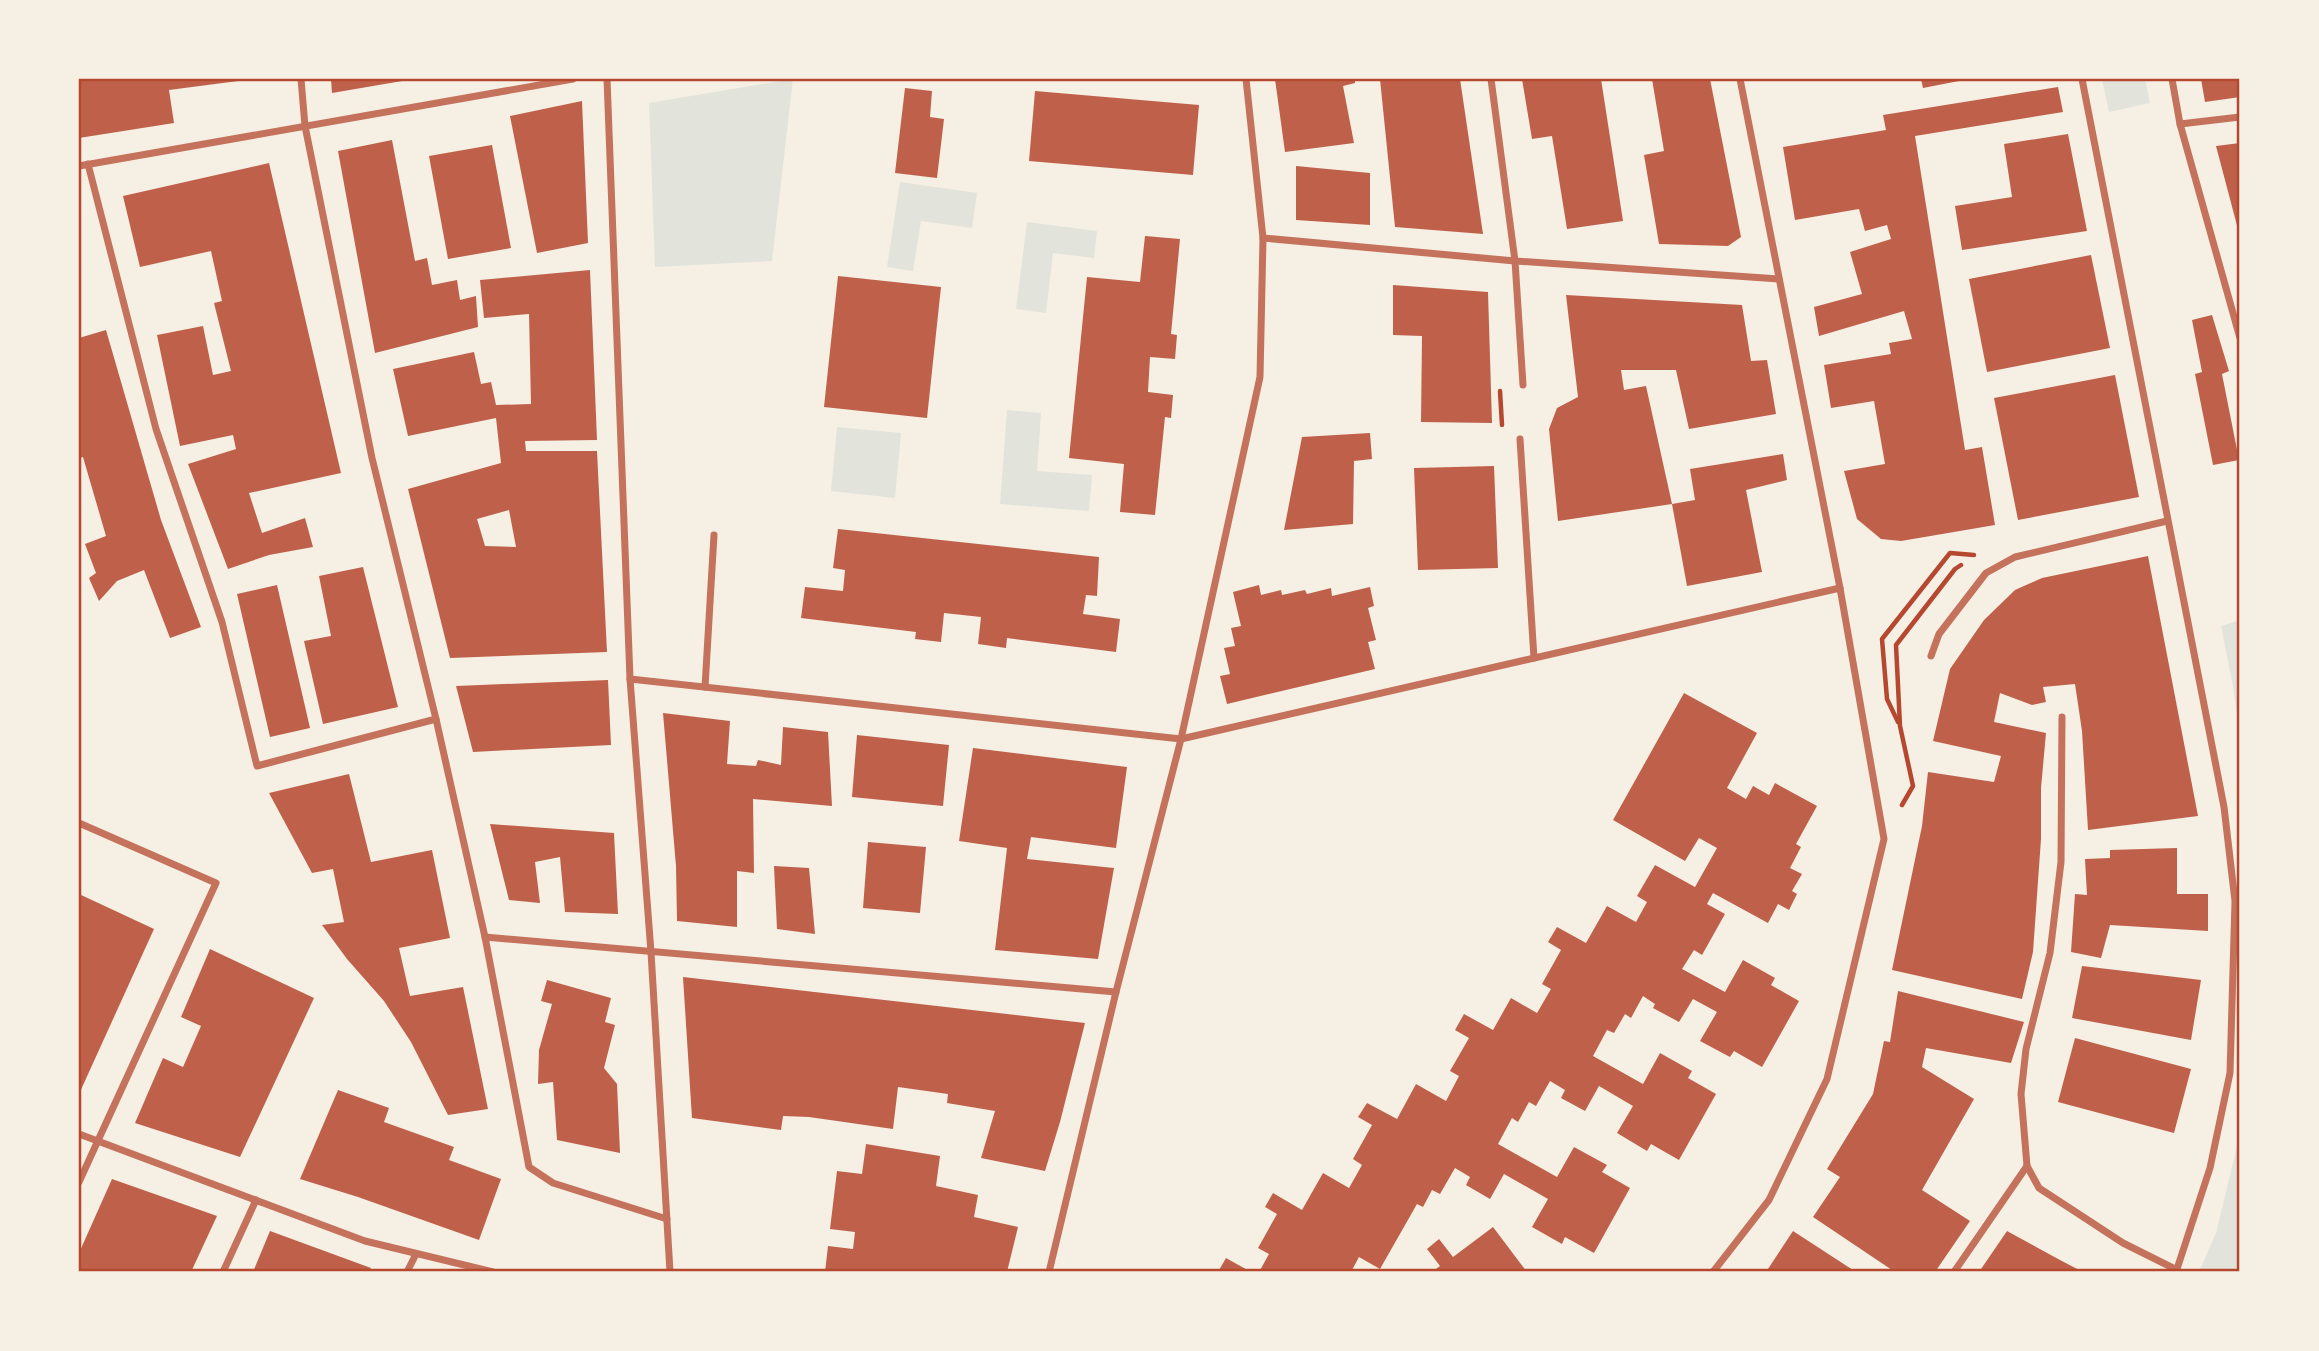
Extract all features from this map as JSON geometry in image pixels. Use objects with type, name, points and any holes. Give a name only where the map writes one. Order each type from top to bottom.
[{"type":"street","points":[[301,79],[305,126],[372,458],[436,719],[485,937],[529,1167],[553,1183],[667,1219]]},
{"type":"street","points":[[79,166],[573,79]]},
{"type":"street","points":[[607,79],[630,679],[651,951],[670,1272]]},
{"type":"street","points":[[1049,1272],[1116,992],[1181,738],[1260,377],[1263,238],[1246,79]]},
{"type":"street","points":[[1490,79],[1516,261],[1523,385]]},
{"type":"street","points":[[1713,1272],[1769,1200],[1827,1079],[1884,838],[1840,588],[1740,79]]},
{"type":"street","points":[[2062,717],[2061,862],[2050,953],[2026,1049],[2021,1094],[2026,1166],[2039,1188],[2123,1243],[2176,1271],[2210,1168],[2230,1073],[2235,901],[2224,807],[2082,79]]},
{"type":"street","points":[[2172,79],[2180,124],[2240,338]]},
{"type":"street","points":[[2180,124],[2240,117]]},
{"type":"street","points":[[88,164],[156,429],[222,622],[257,766],[436,719]]},
{"type":"street","points":[[1263,238],[1516,261],[1779,279]]},
{"type":"street","points":[[1520,439],[1534,658]]},
{"type":"street","points":[[1931,656],[1939,634],[1986,573],[2015,556],[2167,521]]},
{"type":"street","points":[[705,687],[714,535]]},
{"type":"street","points":[[630,679],[1181,738],[1840,588]]},
{"type":"street","points":[[79,823],[216,883],[79,1182]]},
{"type":"street","points":[[485,937],[1116,992]]},
{"type":"street","points":[[79,1134],[365,1241],[493,1272]]},
{"type":"street","points":[[1954,1272],[2026,1166]]},
{"type":"street","points":[[223,1272],[256,1200]]},
{"type":"street","points":[[407,1272],[416,1254]]},
{"type":"path","points":[[1520,439],[1503,440],[1499,386],[1523,385]]},
{"type":"path","points":[[1900,726],[1887,699],[1882,639],[1950,553],[1975,555]]},
{"type":"shaded area","points":[[793,79],[772,261],[655,267],[649,103]]},
{"type":"shaded area","points":[[2102,79],[2145,79],[2150,103],[2109,112]]},
{"type":"shaded area","points":[[900,182],[977,193],[972,228],[921,221],[913,271],[887,267]]},
{"type":"shaded area","points":[[1027,222],[1097,231],[1094,258],[1053,253],[1046,313],[1016,309]]},
{"type":"shaded area","points":[[1007,410],[1041,413],[1037,471],[1092,475],[1089,511],[1000,504]]},
{"type":"shaded area","points":[[837,427],[901,433],[895,498],[831,491]]},
{"type":"shaded area","points":[[2240,620],[2240,737],[2221,626]]},
{"type":"shaded area","points":[[2240,1134],[2240,1272],[2199,1272],[2216,1233]]},
{"type":"building","points":[[79,79],[246,80],[169,90],[174,123],[79,138]]},
{"type":"building","points":[[331,79],[407,79],[408,80],[332,93]]},
{"type":"building","points":[[1275,79],[1355,79],[1355,83],[1343,86],[1354,143],[1285,152]]},
{"type":"building","points":[[1380,79],[1460,79],[1483,234],[1395,227]]},
{"type":"building","points":[[1522,79],[1601,79],[1623,221],[1567,229],[1552,136],[1532,139]]},
{"type":"building","points":[[1652,79],[1710,79],[1741,237],[1728,246],[1659,244],[1644,155],[1664,151]]},
{"type":"building","points":[[1921,79],[1964,79],[1964,80],[1923,88]]},
{"type":"building","points":[[2201,79],[2240,79],[2240,97],[2205,102]]},
{"type":"building","points":[[2058,87],[2063,112],[1915,136],[1965,450],[1982,447],[1995,525],[1901,541],[1881,539],[1857,519],[1844,471],[1885,464],[1874,401],[1831,408],[1824,365],[1891,354],[1889,343],[1912,339],[1904,311],[1819,336],[1814,307],[1862,294],[1850,252],[1891,239],[1887,225],[1865,231],[1859,209],[1795,220],[1783,147],[1886,130],[1883,115]]},
{"type":"building","points":[[905,88],[932,91],[930,117],[944,119],[937,178],[895,173]]},
{"type":"building","points":[[1035,91],[1199,105],[1193,175],[1029,161]]},
{"type":"building","points":[[582,101],[588,243],[537,253],[510,116]]},
{"type":"building","points":[[2068,134],[2087,231],[1962,250],[1955,206],[2012,197],[2004,144]]},
{"type":"building","points":[[392,140],[415,261],[427,258],[432,285],[457,280],[460,300],[476,296],[478,327],[375,353],[338,151]]},
{"type":"building","points":[[2240,143],[2240,233],[2239,233],[2216,146]]},
{"type":"building","points":[[492,145],[511,248],[448,259],[429,156]]},
{"type":"building","points":[[269,163],[341,473],[249,493],[262,533],[305,518],[313,547],[269,555],[228,569],[188,464],[236,449],[233,435],[180,446],[157,335],[203,326],[213,375],[231,371],[214,303],[222,301],[211,251],[140,267],[123,196]]},
{"type":"building","points":[[1296,166],[1370,173],[1370,225],[1296,220]]},
{"type":"building","points":[[1145,236],[1180,239],[1171,334],[1177,335],[1175,359],[1150,357],[1148,392],[1173,395],[1171,418],[1165,417],[1155,515],[1120,512],[1124,464],[1069,458],[1087,277],[1140,282]]},
{"type":"building","points":[[2091,255],[2110,348],[1987,372],[1969,279]]},
{"type":"building","points":[[590,270],[597,440],[525,441],[526,451],[597,451],[607,652],[450,658],[408,489],[501,463],[496,418],[408,436],[393,369],[474,352],[481,384],[491,382],[496,405],[531,404],[529,314],[484,318],[480,280]],"holes":[[[509,510],[516,547],[485,546],[477,519]]]},
{"type":"building","points":[[838,276],[941,287],[927,418],[824,407]]},
{"type":"building","points":[[1393,285],[1488,292],[1492,423],[1421,422],[1422,336],[1393,335]]},
{"type":"building","points":[[1566,295],[1742,305],[1751,361],[1767,360],[1776,414],[1689,429],[1676,370],[1621,370],[1624,390],[1646,386],[1672,504],[1558,521],[1549,429],[1557,408],[1578,397]]},
{"type":"building","points":[[2212,315],[2229,371],[2222,374],[2239,460],[2213,465],[2195,374],[2202,372],[2192,320]]},
{"type":"building","points":[[106,330],[161,520],[201,627],[170,638],[144,570],[117,581],[99,601],[89,578],[96,573],[85,544],[106,536],[83,457],[79,458],[79,338]]},
{"type":"building","points":[[2115,375],[2139,497],[2018,520],[1994,398]]},
{"type":"building","points":[[1370,433],[1372,459],[1354,461],[1353,524],[1284,530],[1302,437]]},
{"type":"building","points":[[1783,454],[1787,480],[1746,490],[1762,572],[1687,586],[1672,504],[1695,500],[1690,469]]},
{"type":"building","points":[[1494,466],[1498,568],[1418,570],[1414,468]]},
{"type":"building","points":[[838,529],[1099,557],[1097,596],[1086,595],[1083,614],[1120,619],[1116,652],[1007,638],[1006,648],[978,644],[981,617],[944,613],[941,642],[915,639],[916,632],[801,618],[805,587],[843,591],[845,570],[833,568]]},
{"type":"building","points":[[2148,556],[2198,816],[2088,830],[2082,731],[2075,684],[2043,687],[2046,702],[2032,705],[2000,693],[1994,722],[2046,733],[2033,952],[2022,999],[1892,970],[1922,826],[1928,772],[1994,782],[2001,756],[1933,741],[1950,669],[1984,620],[2015,590],[2042,578]]},
{"type":"building","points":[[363,567],[398,707],[323,724],[304,641],[331,636],[319,576]]},
{"type":"building","points":[[277,585],[310,728],[270,737],[237,594]]},
{"type":"building","points":[[1259,585],[1261,595],[1281,590],[1282,595],[1305,590],[1307,594],[1331,588],[1332,596],[1370,587],[1374,606],[1368,608],[1376,640],[1368,642],[1375,669],[1227,704],[1220,676],[1230,674],[1224,648],[1235,646],[1231,628],[1241,626],[1233,592]]},
{"type":"building","points":[[608,680],[611,745],[473,752],[456,686]]},
{"type":"building","points":[[1684,693],[1757,733],[1727,788],[1746,799],[1753,786],[1769,795],[1775,783],[1817,806],[1796,844],[1801,847],[1790,868],[1802,874],[1792,891],[1797,894],[1789,910],[1778,904],[1768,923],[1713,893],[1707,904],[1725,914],[1702,955],[1694,950],[1682,969],[1725,992],[1743,960],[1775,978],[1771,985],[1799,1001],[1762,1067],[1734,1051],[1730,1057],[1700,1041],[1717,1012],[1693,999],[1679,1022],[1653,1008],[1655,1004],[1643,996],[1631,1018],[1625,1014],[1614,1033],[1607,1030],[1593,1056],[1643,1084],[1660,1053],[1692,1071],[1688,1078],[1716,1094],[1679,1160],[1651,1144],[1647,1151],[1617,1133],[1633,1106],[1599,1086],[1585,1111],[1561,1098],[1565,1090],[1550,1081],[1536,1106],[1529,1102],[1518,1122],[1512,1118],[1498,1144],[1557,1177],[1574,1147],[1607,1165],[1602,1172],[1630,1188],[1594,1253],[1565,1237],[1562,1244],[1532,1227],[1548,1199],[1504,1174],[1490,1199],[1466,1185],[1470,1177],[1455,1168],[1440,1194],[1432,1190],[1423,1207],[1417,1204],[1380,1269],[1359,1257],[1351,1272],[1259,1272],[1269,1254],[1258,1248],[1277,1214],[1265,1207],[1273,1193],[1302,1210],[1323,1173],[1349,1188],[1362,1165],[1353,1159],[1372,1125],[1358,1117],[1367,1103],[1397,1119],[1416,1084],[1446,1101],[1459,1076],[1450,1071],[1469,1038],[1455,1030],[1464,1014],[1493,1030],[1511,998],[1537,1013],[1551,989],[1542,984],[1561,950],[1548,942],[1557,927],[1586,943],[1607,906],[1636,922],[1647,902],[1637,896],[1655,865],[1695,887],[1717,848],[1699,838],[1685,861],[1613,820]]},
{"type":"building","points":[[663,713],[730,721],[727,764],[756,766],[758,760],[781,765],[783,727],[828,732],[832,806],[753,799],[754,873],[737,871],[737,927],[677,921],[676,866]]},
{"type":"building","points":[[857,735],[949,745],[943,806],[852,797]]},
{"type":"building","points":[[973,748],[1127,767],[1116,848],[1031,837],[1027,859],[1114,868],[1098,959],[995,950],[1007,848],[959,841]]},
{"type":"building","points":[[349,774],[371,862],[432,850],[450,938],[399,948],[410,996],[463,987],[488,1109],[448,1115],[411,1042],[384,1001],[347,959],[322,925],[344,922],[333,869],[312,873],[269,793]]},
{"type":"building","points":[[490,824],[614,833],[618,914],[565,912],[560,857],[535,862],[540,903],[509,900]]},
{"type":"building","points":[[868,842],[926,847],[920,913],[863,908]]},
{"type":"building","points":[[2177,848],[2177,894],[2208,894],[2208,931],[2110,925],[2101,958],[2071,952],[2075,894],[2087,895],[2085,859],[2110,858],[2110,850]]},
{"type":"building","points":[[774,866],[809,868],[815,934],[777,929]]},
{"type":"building","points":[[79,894],[154,929],[79,1094]]},
{"type":"building","points":[[210,949],[314,998],[240,1157],[135,1123],[163,1058],[183,1067],[201,1026],[181,1017]]},
{"type":"building","points":[[2082,966],[2201,980],[2191,1040],[2072,1018]]},
{"type":"building","points":[[683,977],[1085,1023],[1045,1171],[981,1158],[995,1111],[947,1103],[948,1094],[898,1087],[893,1129],[809,1117],[783,1116],[781,1130],[692,1118]]},
{"type":"building","points":[[547,980],[611,998],[605,1022],[615,1025],[604,1068],[617,1084],[620,1153],[557,1140],[553,1082],[538,1084],[539,1050],[552,1004],[541,1001]]},
{"type":"building","points":[[1898,991],[2024,1022],[2011,1063],[1926,1048],[1922,1067],[1974,1099],[1922,1190],[1970,1221],[1935,1272],[1895,1272],[1813,1217],[1840,1177],[1827,1169],[1873,1094],[1884,1041],[1890,1042]]},
{"type":"building","points":[[2075,1038],[2191,1069],[2174,1133],[2058,1102]]},
{"type":"building","points":[[338,1090],[389,1108],[384,1122],[454,1147],[449,1160],[501,1179],[479,1240],[300,1179]]},
{"type":"building","points":[[866,1144],[940,1156],[936,1186],[978,1195],[974,1217],[1018,1227],[1007,1272],[825,1272],[828,1246],[853,1249],[855,1232],[830,1229],[837,1171],[862,1174]]},
{"type":"building","points":[[112,1179],[217,1216],[191,1272],[79,1272],[79,1253]]},
{"type":"building","points":[[1493,1227],[1527,1272],[1432,1272],[1440,1266],[1427,1249],[1439,1239],[1453,1257]]},
{"type":"building","points":[[270,1231],[371,1268],[369,1272],[253,1272]]},
{"type":"building","points":[[1793,1231],[1856,1272],[1766,1272]]},
{"type":"building","points":[[2007,1231],[2060,1260],[2083,1272],[1979,1272]]},
{"type":"building","points":[[1226,1258],[1251,1272],[1218,1272]]}]
